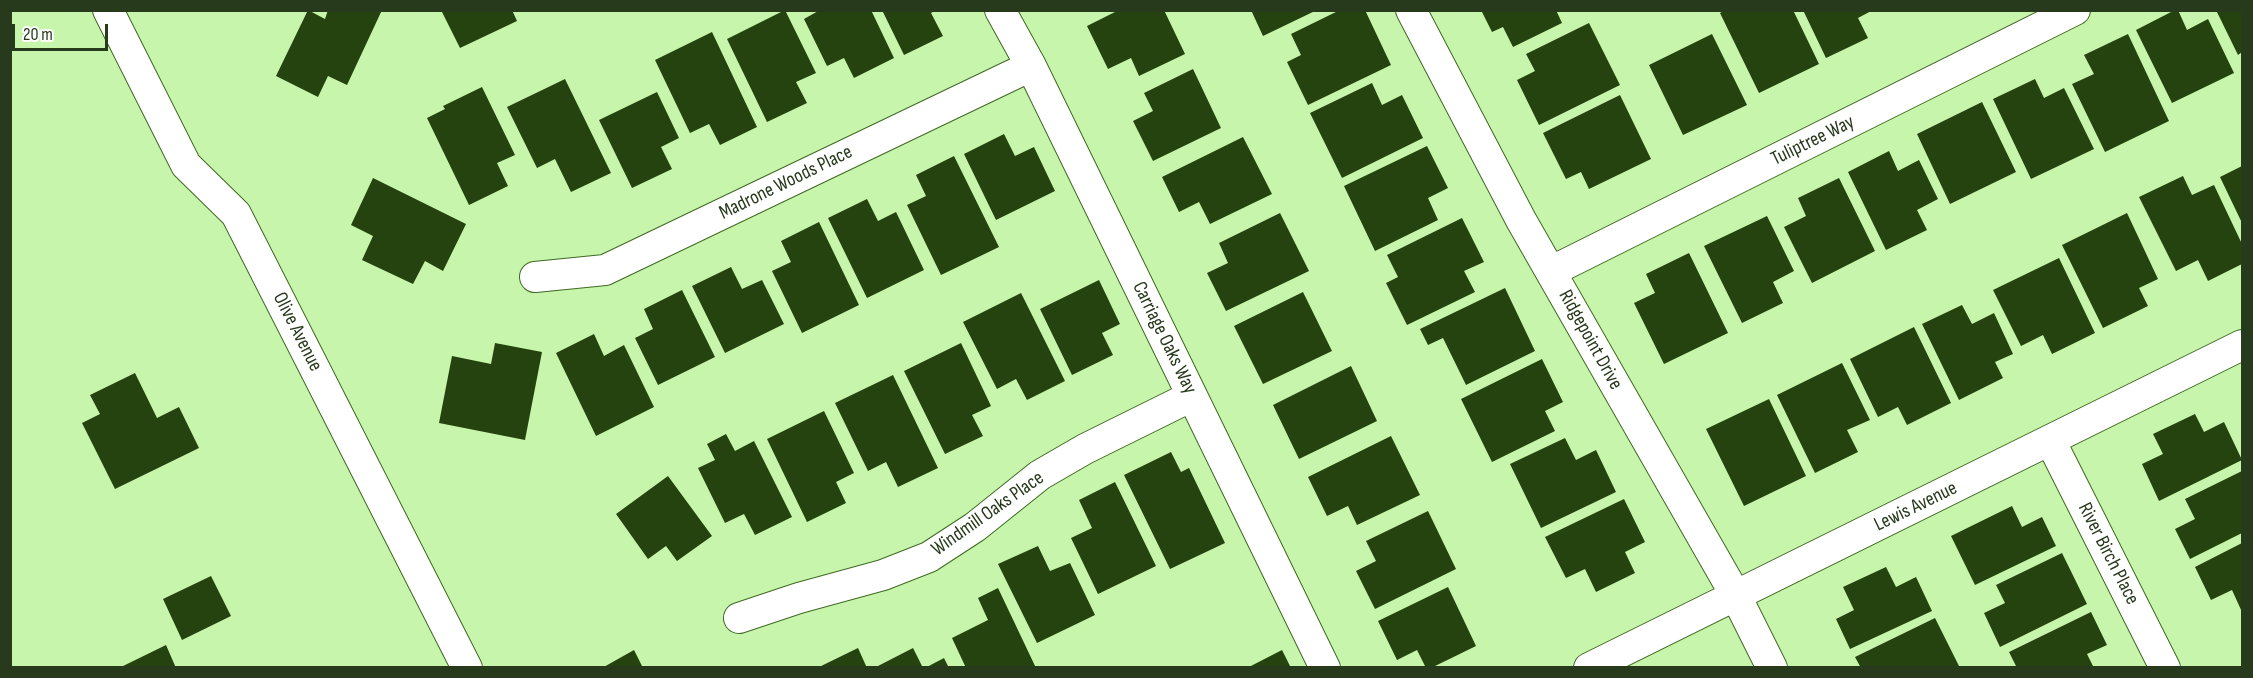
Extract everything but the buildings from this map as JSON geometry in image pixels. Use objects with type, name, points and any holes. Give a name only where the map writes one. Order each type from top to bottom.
[{"type":"street","name":"Olive Avenue","points":[[108,10],[186,165],[236,214],[467,668]]},
{"type":"street","name":"Carriage Oaks Way","points":[[1000,10],[1031,66],[1325,668]]},
{"type":"street","name":"Ridgepoint Drive","points":[[1411,10],[1521,220],[1736,596],[1772,668]]},
{"type":"street","name":"Tuliptree Way","points":[[1552,271],[2075,10]]},
{"type":"street","name":"Madrone Woods Place","points":[[535,277],[606,270],[1031,66]]},
{"type":"street","name":"Lewis Avenue","points":[[1589,668],[2242,345]]},
{"type":"street","name":"Windmill Oaks Place","points":[[739,618],[799,598],[883,575],[929,556],[975,527],[1040,475],[1085,449],[1192,396]]},
{"type":"street","name":"River Birch Place","points":[[2050,440],[2165,668]]}]
